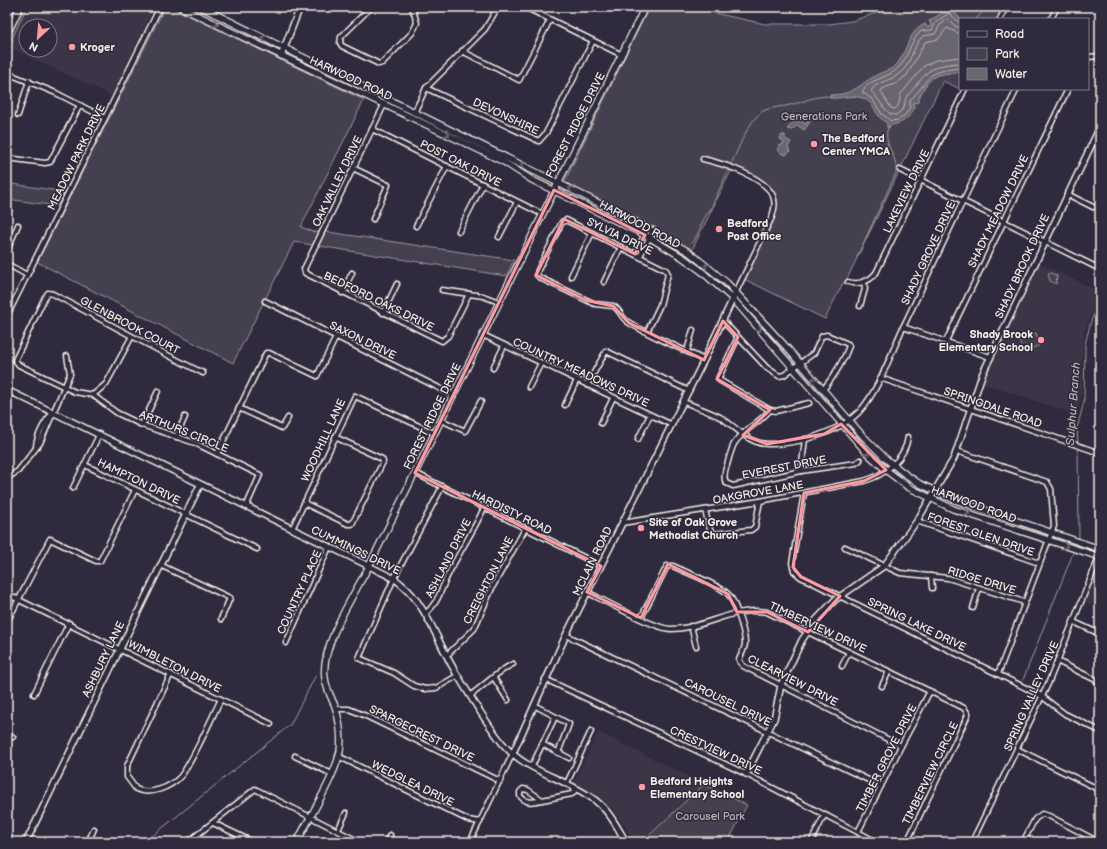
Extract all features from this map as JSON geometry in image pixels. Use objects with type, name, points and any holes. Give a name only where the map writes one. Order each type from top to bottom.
[{"type":"main road","points":[[7,16],[11,7]]},
{"type":"main road","points":[[7,34],[20,7]]},
{"type":"main road","name":"HARWOOD ROAD","points":[[180,7],[281,56],[386,101]]},
{"type":"main road","name":"HARWOOD ROAD","points":[[201,7],[386,101],[651,229],[696,257],[736,292],[849,420],[893,465],[920,484],[971,506],[1100,549]]},
{"type":"main road","name":"FOREST RIDGE DRIVE","points":[[297,842],[332,774],[338,756],[341,739],[336,709],[325,678],[324,665],[330,640],[369,566],[645,7]]},
{"type":"main road","name":"HARWOOD ROAD","points":[[413,114],[554,190],[647,236],[682,257],[734,300],[841,424],[886,470],[908,487],[931,499],[1048,541],[1100,556]]},
{"type":"street","name":"MEADOW PARK DRIVE","points":[[8,313],[160,7]]},
{"type":"street","points":[[281,56],[300,7]]},
{"type":"street","points":[[371,7],[341,37],[340,43],[342,46],[379,64],[382,63],[412,33],[417,23],[412,7]]},
{"type":"street","points":[[413,114],[426,88],[491,21],[498,7]]},
{"type":"street","points":[[525,7],[622,54]]},
{"type":"street","points":[[1000,18],[1006,7]]},
{"type":"street","points":[[1052,18],[1057,7]]},
{"type":"street","points":[[462,51],[519,80],[550,20]]},
{"type":"street","name":"DEVONSHIRE","points":[[426,88],[539,141],[546,133],[593,41]]},
{"type":"street","points":[[1089,57],[1100,56]]},
{"type":"street","points":[[7,73],[29,81],[105,118]]},
{"type":"street","points":[[18,115],[29,81]]},
{"type":"street","name":"LAKEVIEW DRIVE","points":[[864,281],[871,278],[876,273],[965,90]]},
{"type":"street","name":"SHADY GROVE DRIVE","points":[[684,402],[719,417],[744,434],[759,442],[767,444],[805,439],[829,433],[849,420],[858,412],[870,397],[880,378],[962,200],[1017,90]]},
{"type":"street","name":"SHADY MEADOW DRIVE","points":[[946,341],[1003,220],[1068,90]]},
{"type":"street","name":"OAK VALLEY DRIVE","points":[[304,271],[386,101]]},
{"type":"street","points":[[7,158],[44,163],[50,162],[80,105]]},
{"type":"street","name":"SHADY BROOK DRIVE","points":[[746,774],[774,719],[781,685],[802,640],[816,620],[840,596],[884,566],[917,521],[958,451],[979,382],[1044,242],[1100,128]]},
{"type":"street","name":"POST OAK DRIVE","points":[[372,129],[542,214]]},
{"type":"street","points":[[703,159],[720,163],[755,179],[767,187],[774,198],[774,210],[772,217],[736,292]]},
{"type":"street","points":[[416,226],[447,166]]},
{"type":"street","points":[[353,168],[388,185],[373,219]]},
{"type":"street","points":[[900,170],[921,179],[1100,269]]},
{"type":"street","points":[[459,231],[483,184]]},
{"type":"street","points":[[1067,194],[1093,207]]},
{"type":"street","points":[[499,237],[517,202]]},
{"type":"street","name":"SYLVIA DRIVE","points":[[564,221],[592,233],[666,270],[668,274],[660,305],[647,332],[625,320],[616,307],[595,304],[575,296],[540,278],[538,275],[538,270],[564,221]]},
{"type":"street","points":[[7,251],[18,225]]},
{"type":"street","points":[[638,255],[651,229]]},
{"type":"street","points":[[570,276],[592,233]]},
{"type":"street","points":[[604,282],[621,247]]},
{"type":"street","points":[[7,264],[27,275]]},
{"type":"street","name":"BEDFORD OAKS DRIVE","points":[[304,271],[306,274],[342,293],[442,341],[448,336],[469,294]]},
{"type":"street","points":[[342,293],[352,273]]},
{"type":"street","points":[[848,282],[855,284],[864,281],[865,289],[860,306]]},
{"type":"street","points":[[383,313],[397,284]]},
{"type":"street","points":[[442,290],[469,294],[499,302]]},
{"type":"street","name":"MCLAIN ROAD","points":[[470,842],[513,753],[566,635],[684,402],[734,300],[736,292]]},
{"type":"street","name":"GLENBROOK COURT","points":[[65,387],[14,360],[48,293],[53,294],[203,373]]},
{"type":"street","name":"SAXON DRIVE","points":[[265,301],[454,395]]},
{"type":"street","points":[[723,321],[767,368],[776,375],[782,376],[799,362],[814,353],[822,336],[827,335],[848,344],[849,346],[839,368],[823,390]]},
{"type":"street","points":[[903,327],[990,357]]},
{"type":"street","points":[[687,351],[694,330]]},
{"type":"street","points":[[647,332],[704,360]]},
{"type":"street","name":"COUNTRY MEADOWS DRIVE","points":[[483,335],[672,425]]},
{"type":"street","points":[[65,387],[78,393],[93,395],[106,384],[132,336]]},
{"type":"street","points":[[217,454],[266,353],[269,353],[316,376],[336,337]]},
{"type":"street","points":[[738,337],[720,373],[719,380],[770,410],[776,411],[809,403]]},
{"type":"street","points":[[493,368],[504,346]]},
{"type":"street","points":[[587,385],[606,351],[689,391]]},
{"type":"street","points":[[7,478],[18,471],[36,446],[40,443],[70,374],[67,356]]},
{"type":"street","points":[[529,387],[540,363]]},
{"type":"street","name":"SPRINGDALE ROAD","points":[[880,378],[1100,453]]},
{"type":"street","points":[[565,405],[577,380]]},
{"type":"street","name":"CUMMINGS DRIVE","points":[[7,390],[394,578],[407,589],[425,614],[457,676],[471,695],[494,732],[513,753],[532,766],[596,801],[607,811],[626,842]]},
{"type":"street","points":[[142,425],[158,391]]},
{"type":"street","name":"ARTHURS CIRCLE","points":[[93,395],[117,413],[142,425],[217,454],[261,476],[246,507]]},
{"type":"street","name":"WOODHILL LANE","points":[[292,529],[353,398],[356,396],[434,434]]},
{"type":"street","points":[[601,423],[613,398]]},
{"type":"street","points":[[441,420],[465,431],[481,401]]},
{"type":"street","points":[[239,408],[282,428],[288,418]]},
{"type":"street","points":[[744,434],[770,410]]},
{"type":"street","points":[[638,439],[650,415]]},
{"type":"street","points":[[176,437],[185,416]]},
{"type":"street","name":"EVEREST DRIVE","points":[[744,434],[734,445],[726,468],[724,478],[726,483],[730,486],[801,471],[856,463],[860,460]]},
{"type":"street","points":[[74,488],[99,435]]},
{"type":"street","points":[[304,504],[348,524],[352,524],[384,462],[382,459],[335,437]]},
{"type":"street","name":"OAKGROVE LANE","points":[[622,523],[760,501],[864,481],[893,465],[902,455],[907,445],[908,437]]},
{"type":"street","points":[[801,471],[805,439]]},
{"type":"street","points":[[958,451],[1049,484],[1055,521],[1052,533],[1024,602],[998,674]]},
{"type":"street","name":"HAMPTON DRIVE","points":[[85,465],[257,549]]},
{"type":"street","name":"HARDISTY ROAD","points":[[415,473],[601,566]]},
{"type":"street","name":"ASHBURY LANE","points":[[26,842],[119,648],[200,485]]},
{"type":"street","points":[[442,487],[394,578],[359,658],[394,673],[414,686],[425,689],[436,688],[457,676]]},
{"type":"street","points":[[7,622],[50,540],[96,561],[100,561],[136,490]]},
{"type":"street","name":"SPRING LAKE DRIVE","points":[[804,493],[793,557],[794,571],[801,577],[1042,696],[1065,714],[1100,731]]},
{"type":"street","points":[[705,510],[710,530],[713,534],[751,530],[755,527],[760,501]]},
{"type":"street","name":"ASHLAND DRIVE","points":[[425,614],[435,605],[447,577],[471,536],[484,508]]},
{"type":"street","name":"FOREST GLEN DRIVE","points":[[917,521],[1039,563]]},
{"type":"street","name":"CREIGHTON LANE","points":[[447,655],[474,628],[493,586],[525,529]]},
{"type":"street","name":"COUNTRY PLACE","points":[[286,643],[329,547]]},
{"type":"street","name":"RIDGE DRIVE","points":[[845,547],[900,573],[948,578],[1024,602]]},
{"type":"street","name":"SPRING VALLEY DRIVE","points":[[972,842],[1042,696],[1074,622],[1100,556]]},
{"type":"street","points":[[160,565],[230,598],[221,619]]},
{"type":"street","name":"CLEARVIEW DRIVE","points":[[641,618],[667,566],[673,566],[728,594],[737,612],[745,643],[739,660],[740,664],[901,746]]},
{"type":"street","points":[[931,576],[932,588]]},
{"type":"street","points":[[973,608],[979,588]]},
{"type":"street","name":"TIMBERVIEW DRIVE","points":[[587,592],[641,618],[670,629],[691,626],[737,612],[754,610],[767,612],[930,691],[967,711]]},
{"type":"street","name":"WIMBLETON DRIVE","points":[[7,594],[69,623],[271,724]]},
{"type":"street","points":[[1074,622],[1100,634]]},
{"type":"street","points":[[34,694],[69,623]]},
{"type":"street","points":[[691,626],[696,646]]},
{"type":"street","name":"CAROUSEL DRIVE","points":[[566,635],[881,786]]},
{"type":"street","points":[[842,666],[849,652]]},
{"type":"street","points":[[1057,661],[1100,682]]},
{"type":"street","points":[[471,695],[494,678],[505,667],[513,664]]},
{"type":"street","points":[[882,686],[889,671]]},
{"type":"street","points":[[171,674],[130,759],[126,772],[129,781],[136,789],[147,792],[165,787],[180,776],[221,699]]},
{"type":"street","points":[[494,678],[508,700]]},
{"type":"street","name":"CRESTVIEW DRIVE","points":[[545,679],[746,774],[877,842]]},
{"type":"street","name":"TIMBER GROVE DRIVE","points":[[858,832],[930,691]]},
{"type":"street","points":[[534,705],[570,726],[558,753]]},
{"type":"street","name":"SPARGECREST DRIVE","points":[[336,709],[349,709],[366,716],[500,781]]},
{"type":"street","name":"TIMBERVIEW CIRCLE","points":[[907,842],[966,719],[967,711]]},
{"type":"street","points":[[532,766],[555,717]]},
{"type":"street","points":[[567,784],[590,731]]},
{"type":"street","points":[[7,735],[13,737]]},
{"type":"street","points":[[542,744],[569,758]]},
{"type":"street","points":[[1017,749],[1100,790]]},
{"type":"street","points":[[295,756],[332,774]]},
{"type":"street","name":"WEDGLEA DRIVE","points":[[338,756],[468,820],[480,822]]},
{"type":"street","points":[[542,800],[528,790],[523,789],[520,792],[520,796],[523,800],[530,802],[542,800],[572,794],[576,789]]},
{"type":"street","points":[[188,842],[252,790],[258,791],[360,842]]},
{"type":"street","points":[[338,830],[346,813]]},
{"type":"street","points":[[811,842],[825,814]]},
{"type":"street","points":[[1023,842],[1032,823],[1038,816],[1049,816],[1100,841]]},
{"type":"street","points":[[213,823],[253,842]]},
{"type":"street","points":[[88,842],[94,829]]},
{"type":"street","points":[[386,842],[390,835]]},
{"type":"highlighted area","points":[[554,190],[645,235],[635,254],[564,219],[536,275],[585,300],[613,306],[629,323],[704,360],[723,321],[738,337],[717,379],[770,410],[743,435],[767,444],[824,434],[841,424],[886,470],[864,481],[804,493],[793,567],[801,577],[840,596],[808,632],[767,612],[737,612],[728,594],[668,564],[641,618],[587,592],[601,566],[415,473]]},
{"type":"shaded area","points":[[24,7],[154,7],[112,96],[32,58],[58,58],[58,18],[19,18]]},
{"type":"shaded area","points":[[18,21],[18,51],[8,44]]},
{"type":"shaded area","name":"Shady Brook Elementary School","points":[[1035,261],[1100,292],[1084,333],[1082,393],[1077,415],[979,382]]},
{"type":"shaded area","points":[[1100,562],[1100,609],[1085,602]]},
{"type":"shaded area","name":"Bedford Heights Elementary School","points":[[598,732],[704,784],[642,842],[633,842],[616,813],[604,802],[574,782]]},
{"type":"green space","points":[[24,7],[29,8],[26,8],[21,18],[18,18]]},
{"type":"green space","points":[[165,7],[171,7],[364,100],[301,227],[314,232],[328,232],[514,260],[506,276],[294,242],[233,363],[37,262]]},
{"type":"green space","name":"Generations Park","points":[[649,7],[702,7],[714,13],[765,24],[829,24],[852,21],[894,7],[1006,7],[1000,18],[959,18],[959,89],[943,81],[846,281],[843,283],[825,319],[742,278],[772,217],[774,198],[763,184],[732,169],[692,250],[567,187],[564,183]]},
{"type":"green space","points":[[18,19],[18,26],[12,39],[13,41],[9,37]]},
{"type":"green space","points":[[7,183],[65,192],[57,206],[7,199]]},
{"type":"green space","points":[[1048,273],[1057,276],[1056,284],[1050,281]]},
{"type":"green space","points":[[1036,333],[1040,345],[1023,352],[1019,340]]},
{"type":"green space","name":"Carousel Park","points":[[704,784],[747,805],[728,842],[642,842]]},
{"type":"water","points":[[948,9],[953,10],[959,18],[959,71],[934,77],[928,83],[917,103],[913,102],[915,107],[905,120],[890,125],[889,128],[887,127],[887,123],[879,117],[868,101],[864,98],[852,96],[830,98],[830,95],[850,92],[878,74],[895,66],[901,59],[911,37],[925,24],[927,27],[930,27],[931,24],[929,21]]},
{"type":"water","points":[[808,120],[811,121],[804,130],[797,125],[792,130],[787,129],[793,122],[801,121],[806,124]]},
{"type":"water","points":[[782,135],[785,135],[785,139],[791,142],[788,147],[790,151],[786,155],[782,154],[778,150],[779,146],[784,144],[780,139]]},
{"type":"waterway","points":[[977,18],[987,7]]},
{"type":"waterway","points":[[732,162],[754,119],[765,110],[814,98],[832,96]]},
{"type":"waterway","points":[[857,257],[896,173],[895,160],[887,140],[888,127]]},
{"type":"waterway","points":[[887,144],[887,151]]},
{"type":"waterway","points":[[691,243],[697,236],[704,218],[710,210],[728,171]]},
{"type":"waterway","name":"Sulphur Branch","points":[[1078,444],[1077,428],[1084,402],[1085,344],[1091,321],[1100,298]]},
{"type":"waterway","name":"Sulphur Branch","points":[[1078,447],[1079,538]]},
{"type":"waterway","name":"Sulphur Branch","points":[[1023,680],[1073,553]]},
{"type":"waterway","points":[[145,842],[290,725],[316,675]]},
{"type":"place","name":"Kroger","points":[[72,47]]},
{"type":"place","name":"The Bedford Center YMCA","points":[[814,144]]},
{"type":"place","name":"Bedford Post Office","points":[[719,229]]},
{"type":"place","name":"Shady Brook Elementary School","points":[[1041,340]]},
{"type":"place","name":"Site of Oak Grove Methodist Church","points":[[641,528]]},
{"type":"place","name":"Bedford Heights Elementary School","points":[[642,787]]}]
